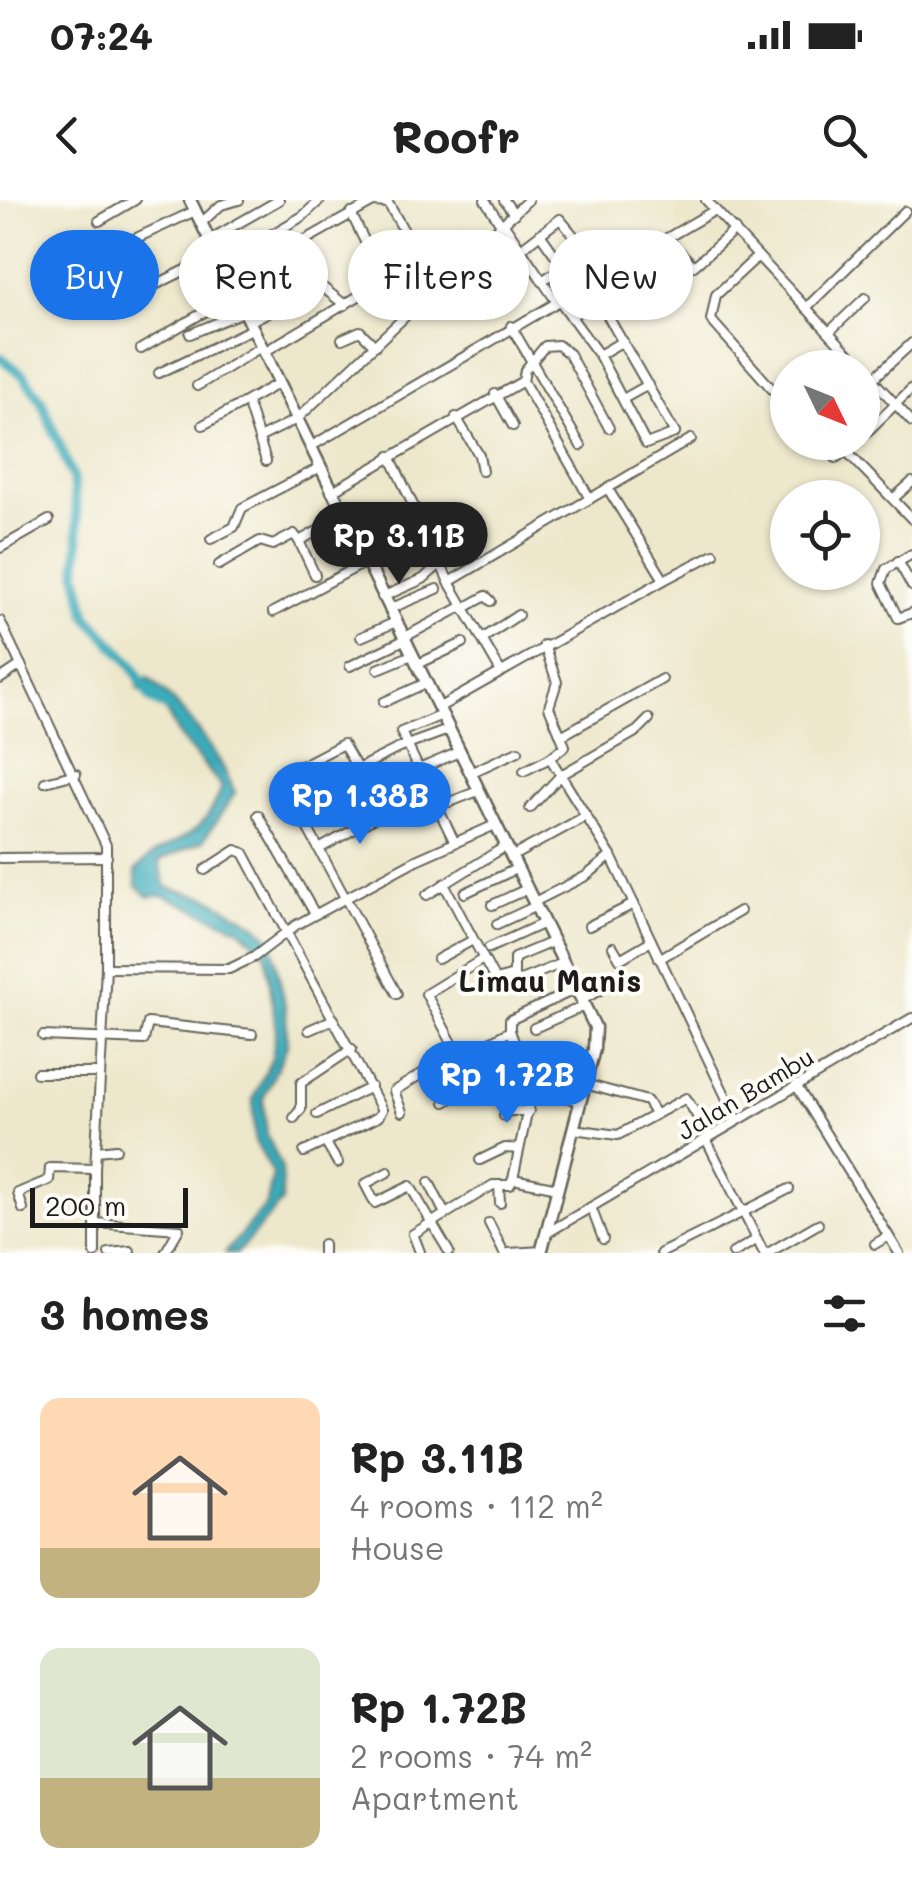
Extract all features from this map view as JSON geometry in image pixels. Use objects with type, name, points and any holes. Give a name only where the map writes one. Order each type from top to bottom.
[{"type":"main road","points":[[194,204],[204,230]]},
{"type":"main road","points":[[248,321],[596,1032],[542,1252]]},
{"type":"street","points":[[99,221],[136,200]]},
{"type":"street","points":[[201,223],[221,205],[239,200]]},
{"type":"street","points":[[226,230],[279,200]]},
{"type":"street","points":[[275,230],[303,216],[320,200]]},
{"type":"street","points":[[485,200],[507,230]]},
{"type":"street","points":[[504,200],[514,214]]},
{"type":"street","points":[[498,230],[528,200]]},
{"type":"street","points":[[706,200],[846,350]]},
{"type":"street","points":[[325,230],[373,202],[391,201],[405,230]]},
{"type":"street","points":[[146,230],[194,204]]},
{"type":"street","points":[[682,230],[715,210]]},
{"type":"street","points":[[806,308],[905,211]]},
{"type":"street","points":[[197,386],[381,284],[385,276],[351,212]]},
{"type":"street","points":[[529,243],[560,219],[569,230]]},
{"type":"street","points":[[693,264],[735,230]]},
{"type":"street","points":[[540,234],[549,247]]},
{"type":"street","points":[[758,256],[716,295],[711,320],[770,386]]},
{"type":"street","points":[[529,260],[549,290]]},
{"type":"street","points":[[542,281],[549,276]]},
{"type":"street","points":[[159,373],[248,321],[322,286],[346,305]]},
{"type":"street","points":[[829,332],[865,298]]},
{"type":"street","points":[[310,447],[549,305]]},
{"type":"street","points":[[141,349],[188,320]]},
{"type":"street","points":[[259,438],[297,419],[403,320]]},
{"type":"street","points":[[573,320],[599,355],[646,444],[677,437],[610,320]]},
{"type":"street","points":[[190,334],[248,321]]},
{"type":"street","points":[[512,326],[581,446]]},
{"type":"street","points":[[342,339],[360,331],[375,346]]},
{"type":"street","points":[[599,355],[623,341]]},
{"type":"street","points":[[880,372],[912,343]]},
{"type":"street","points":[[590,499],[523,380],[525,370],[549,344],[566,350],[609,428]]},
{"type":"street","points":[[331,492],[523,380]]},
{"type":"street","points":[[203,425],[280,384]]},
{"type":"street","points":[[622,399],[648,384]]},
{"type":"street","points":[[880,388],[912,422]]},
{"type":"street","points":[[880,419],[912,388]]},
{"type":"street","points":[[495,394],[513,426]]},
{"type":"street","points":[[247,401],[266,461]]},
{"type":"street","points":[[456,416],[479,455],[482,471]]},
{"type":"street","points":[[449,582],[691,440]]},
{"type":"street","points":[[390,456],[449,582],[501,672]]},
{"type":"street","points":[[855,460],[912,519]]},
{"type":"street","points":[[211,540],[234,526],[242,508],[319,468]]},
{"type":"street","points":[[893,498],[912,482]]},
{"type":"street","points":[[608,490],[664,580]]},
{"type":"street","points":[[299,541],[342,517]]},
{"type":"street","points":[[0,548],[49,520]]},
{"type":"street","points":[[219,565],[260,541],[273,545],[294,534],[314,575]]},
{"type":"street","points":[[454,841],[401,730],[440,712],[544,645],[714,554]]},
{"type":"street","points":[[912,554],[884,571],[882,586],[898,618],[912,613]]},
{"type":"street","points":[[898,561],[912,586]]},
{"type":"street","points":[[273,612],[366,562]]},
{"type":"street","points":[[382,597],[423,580],[440,564]]},
{"type":"street","points":[[389,610],[436,590]]},
{"type":"street","points":[[350,666],[486,596],[491,601]]},
{"type":"street","points":[[482,639],[518,616]]},
{"type":"street","points":[[0,621],[76,774],[107,857],[106,968],[95,1168],[96,1253]]},
{"type":"street","points":[[361,636],[396,622]]},
{"type":"street","points":[[378,669],[463,643]]},
{"type":"street","points":[[524,771],[564,749],[549,707],[556,677],[544,645]]},
{"type":"street","points":[[0,679],[21,665]]},
{"type":"street","points":[[561,736],[662,679]]},
{"type":"street","points":[[384,702],[426,683]]},
{"type":"street","points":[[530,808],[561,775],[637,731],[649,718]]},
{"type":"street","points":[[292,801],[406,745],[448,730]]},
{"type":"street","points":[[357,768],[343,744],[280,777],[398,994]]},
{"type":"street","points":[[470,773],[518,751]]},
{"type":"street","points":[[418,770],[458,752]]},
{"type":"street","points":[[550,758],[610,856],[737,1120]]},
{"type":"street","points":[[45,782],[76,774]]},
{"type":"street","points":[[450,802],[478,791]]},
{"type":"street","points":[[306,825],[368,794],[378,816],[319,849]]},
{"type":"street","points":[[258,815],[315,914]]},
{"type":"street","points":[[465,893],[584,817]]},
{"type":"street","points":[[106,968],[215,972],[254,958],[284,932],[315,914],[454,841],[495,824]]},
{"type":"street","points":[[427,895],[506,846]]},
{"type":"street","points":[[204,870],[240,849],[352,1049],[382,1113],[304,1152]]},
{"type":"street","points":[[497,924],[584,877],[610,856]]},
{"type":"street","points":[[0,858],[107,857]]},
{"type":"street","points":[[444,884],[495,980],[516,972],[514,958],[552,942]]},
{"type":"street","points":[[492,905],[527,889]]},
{"type":"street","points":[[589,926],[634,904]]},
{"type":"street","points":[[659,960],[740,911]]},
{"type":"street","points":[[489,948],[544,922]]},
{"type":"street","points":[[438,958],[473,940]]},
{"type":"street","points":[[613,946],[620,959],[651,941]]},
{"type":"street","points":[[443,1080],[442,1074],[460,1062],[426,994],[483,959]]},
{"type":"street","points":[[509,977],[518,981],[563,963]]},
{"type":"street","points":[[420,1252],[413,1234],[444,1212],[499,1185],[510,1185],[513,1179],[532,1089],[528,1068],[510,1031],[510,1020],[610,985]]},
{"type":"street","points":[[534,1028],[581,998]]},
{"type":"street","name":"Jalan Bambu","points":[[546,1232],[912,1018]]},
{"type":"street","points":[[309,1030],[334,1019]]},
{"type":"street","points":[[42,1036],[144,1040],[148,1023],[252,1034]]},
{"type":"street","points":[[402,1112],[394,1091],[457,1055],[510,1031]]},
{"type":"street","points":[[294,1118],[301,1109],[301,1083],[352,1049]]},
{"type":"street","points":[[446,1102],[521,1054]]},
{"type":"street","points":[[558,1056],[590,1063]]},
{"type":"street","points":[[484,1094],[528,1068]]},
{"type":"street","points":[[36,1074],[100,1074]]},
{"type":"street","points":[[585,1084],[647,1101],[654,1114]]},
{"type":"street","points":[[796,1085],[899,1253]]},
{"type":"street","points":[[316,1114],[372,1087]]},
{"type":"street","points":[[532,1089],[580,1101]]},
{"type":"street","points":[[573,1128],[618,1135],[686,1098],[766,1253],[818,1224]]},
{"type":"street","points":[[504,1116],[508,1111],[529,1111]]},
{"type":"street","points":[[326,1142],[338,1163]]},
{"type":"street","points":[[480,1160],[505,1148],[519,1150]]},
{"type":"street","points":[[97,1150],[116,1149]]},
{"type":"street","points":[[23,1209],[18,1193],[49,1180],[50,1168],[95,1168]]},
{"type":"street","points":[[388,1172],[365,1184],[375,1203],[410,1186],[449,1252]]},
{"type":"street","points":[[513,1179],[558,1188]]},
{"type":"street","points":[[430,1182],[444,1212]]},
{"type":"street","points":[[499,1185],[500,1203]]},
{"type":"street","points":[[662,1253],[790,1189]]},
{"type":"street","points":[[591,1207],[603,1240]]},
{"type":"street","points":[[95,1223],[179,1229],[166,1253]]},
{"type":"street","points":[[489,1223],[506,1253],[542,1252]]},
{"type":"street","points":[[875,1244],[888,1236]]},
{"type":"street","points":[[733,1253],[756,1240]]},
{"type":"street","points":[[109,1253],[130,1250]]},
{"type":"water","points":[[148,677],[198,730],[235,793],[203,841],[159,861],[166,887],[209,898],[255,924],[271,939],[286,1010],[287,1046],[263,1099],[267,1135],[282,1168],[282,1202],[237,1253],[225,1253],[267,1204],[273,1174],[255,1141],[253,1099],[272,1058],[276,1030],[266,954],[240,929],[162,895],[149,897],[136,886],[136,870],[204,821],[222,787],[180,737],[166,711],[137,688]]},
{"type":"waterway","points":[[0,357],[23,375],[41,400],[73,478],[79,541],[77,573],[87,616],[132,665],[151,699],[168,708]]},
{"type":"district","name":"Limau Manis","points":[[550,980]]}]
